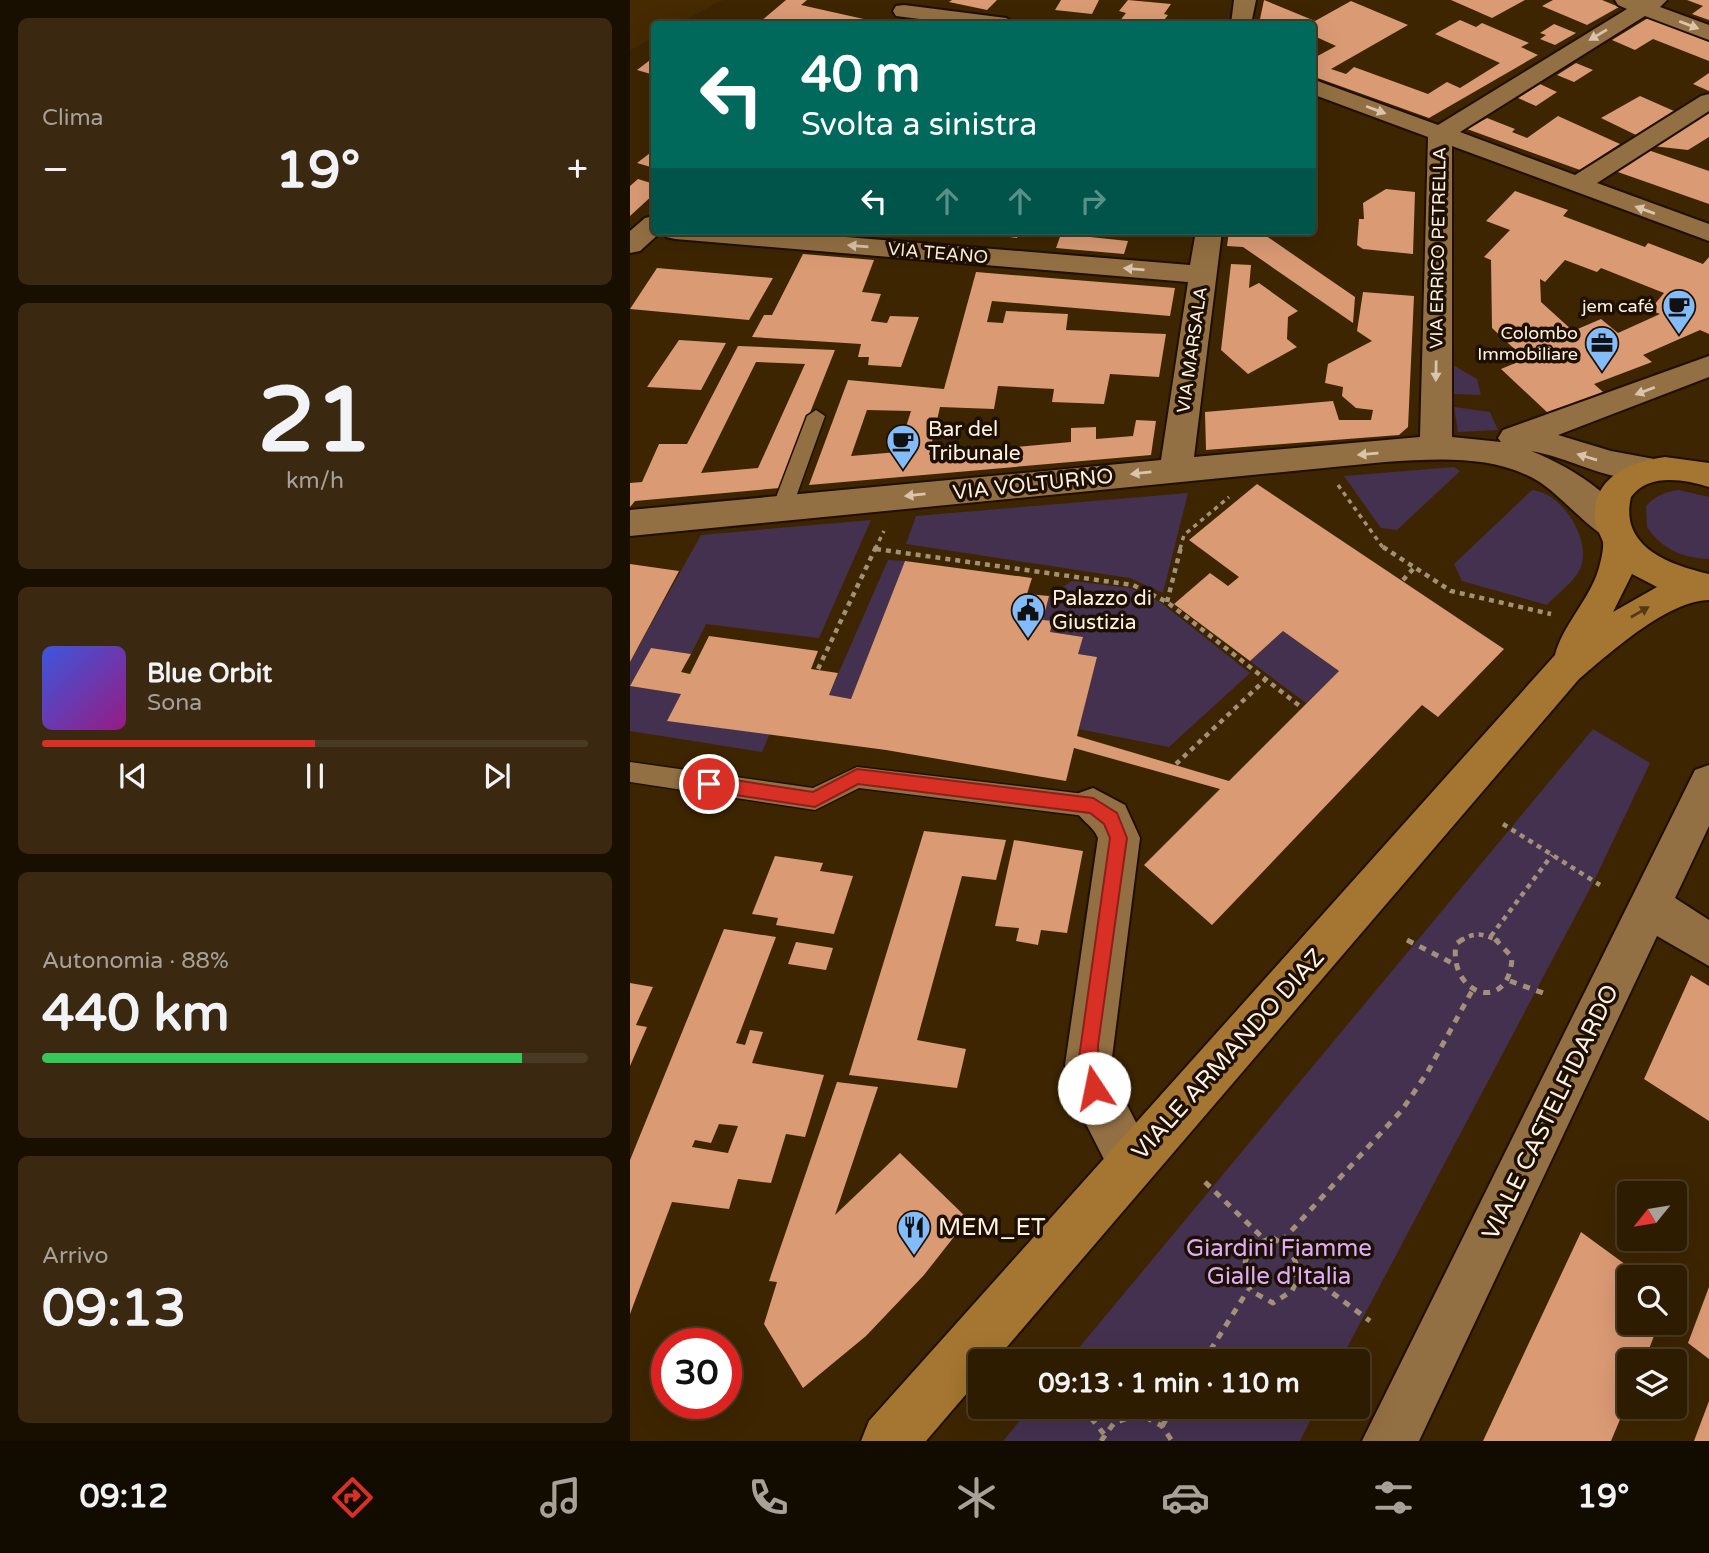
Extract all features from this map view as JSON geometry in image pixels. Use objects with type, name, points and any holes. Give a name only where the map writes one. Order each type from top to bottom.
[{"type":"main road","name":"VIALE ARMANDO DIAZ","points":[[1566,668],[1615,573],[1617,533],[1611,509],[1614,495],[1623,483],[1637,474],[1688,469]]},
{"type":"main road","points":[[1617,533],[1651,569],[1702,587]]},
{"type":"main road","name":"VIALE ARMANDO DIAZ","points":[[889,1441],[1131,1161],[1360,906],[1566,668],[1630,617],[1669,595],[1702,587]]},
{"type":"street","points":[[1242,21],[1245,0]]},
{"type":"street","points":[[1641,3],[1709,33]]},
{"type":"street","name":"VIA ERRICO PETRELLA","points":[[1436,449],[1440,134],[1641,3]]},
{"type":"street","points":[[903,12],[980,21]]},
{"type":"street","points":[[1316,88],[1709,233]]},
{"type":"street","points":[[1576,185],[1709,101]]},
{"type":"street","name":"VIA TEANO","points":[[702,235],[1202,275]]},
{"type":"street","name":"VIA MARSALA","points":[[1176,469],[1208,235]]},
{"type":"street","points":[[1520,438],[1709,366]]},
{"type":"street","points":[[1436,449],[1484,439],[1520,438],[1597,460],[1688,469]]},
{"type":"street","points":[[1436,449],[1492,452],[1527,461],[1563,480],[1617,533]]},
{"type":"street","name":"VIA VOLTURNO","points":[[630,523],[1176,469],[1436,449]]},
{"type":"street","name":"VIALE CASTELFIDARDO","points":[[1390,1441],[1709,783]]},
{"type":"street","points":[[1093,806],[1111,818],[1119,838],[1088,1065],[1100,1101],[1131,1161]]},
{"type":"street","points":[[1649,906],[1709,946]]},
{"type":"lane","points":[[782,509],[816,416]]},
{"type":"lane","points":[[630,772],[815,800],[857,777],[1093,806]]},
{"type":"path","points":[[1330,475],[1385,551],[1451,592],[1552,614]]},
{"type":"path","points":[[1167,602],[1184,535],[1232,493]]},
{"type":"path","points":[[818,669],[885,528]]},
{"type":"path","points":[[876,549],[1133,585],[1167,602],[1301,707]]},
{"type":"path","points":[[1403,580],[1415,568]]},
{"type":"path","points":[[1176,764],[1265,680]]},
{"type":"path","points":[[1503,824],[1600,885]]},
{"type":"path","points":[[1491,936],[1552,855]]},
{"type":"path","points":[[1481,933],[1491,936],[1507,948],[1512,957],[1510,981],[1493,992],[1472,989],[1464,983],[1453,963],[1452,953],[1462,937],[1481,933]]},
{"type":"path","points":[[1406,940],[1453,963]]},
{"type":"path","points":[[1510,981],[1543,993]]},
{"type":"path","points":[[1282,1241],[1402,1110],[1427,1073],[1472,989]]},
{"type":"path","points":[[1205,1182],[1264,1239],[1282,1241],[1296,1257],[1299,1268],[1296,1287],[1282,1301],[1264,1302],[1248,1290],[1242,1269],[1244,1258],[1248,1249],[1264,1239]]},
{"type":"path","points":[[1299,1268],[1370,1321]]},
{"type":"path","points":[[1211,1349],[1248,1290]]},
{"type":"path","points":[[1090,1419],[1103,1438],[1114,1423],[1139,1415],[1162,1426],[1172,1441]]},
{"type":"path","points":[[1162,1426],[1166,1419]]},
{"type":"shaded area","points":[[630,0],[723,0],[683,21],[651,21],[651,39],[630,50]]},
{"type":"green space","points":[[1453,365],[1477,379],[1481,395],[1453,394]]},
{"type":"green space","points":[[1454,407],[1490,412],[1498,430],[1458,432]]},
{"type":"green space","points":[[1454,467],[1460,471],[1397,530],[1381,528],[1344,476]]},
{"type":"green space","points":[[1532,490],[1554,499],[1564,508],[1582,545],[1580,569],[1547,605],[1462,581],[1454,564]]},
{"type":"green space","points":[[1679,490],[1709,497],[1709,559],[1690,557],[1666,547],[1647,527],[1646,506],[1661,495]]},
{"type":"green space","points":[[1188,493],[1163,593],[1130,578],[906,544],[916,516]]},
{"type":"green space","points":[[871,520],[819,638],[706,624],[691,654],[651,648],[630,686],[630,662],[701,535]]},
{"type":"green space","points":[[888,560],[905,561],[851,699],[829,695]]},
{"type":"green space","points":[[1072,581],[1130,588],[1160,602],[1250,673],[1169,747],[1079,729],[1097,657],[1078,654],[1082,637],[1050,632],[1053,622],[1043,620],[1049,596]]},
{"type":"green space","points":[[1283,631],[1339,671],[1306,703],[1250,661]]},
{"type":"green space","points":[[630,686],[681,694],[668,720],[770,733],[762,752],[630,731]]},
{"type":"green space","name":"Giardini Fiamme Gialle d'Italia","points":[[1593,729],[1650,763],[1594,881],[1346,1349],[1078,1349]]},
{"type":"green space","points":[[1021,1419],[1311,1419],[1300,1441],[1003,1441]]},
{"type":"building","points":[[786,0],[807,0],[801,5],[868,20],[866,21],[761,21]]},
{"type":"building","points":[[997,0],[987,10],[949,2]]},
{"type":"building","points":[[1061,0],[1099,0],[1092,14],[1055,10]]},
{"type":"building","points":[[1128,0],[1171,4],[1164,14],[1168,15],[1163,21],[1120,21],[1126,13],[1119,11]]},
{"type":"building","points":[[1264,0],[1315,21],[1276,19],[1260,21]]},
{"type":"building","points":[[1451,0],[1525,0],[1492,18]]},
{"type":"building","points":[[1553,0],[1602,0],[1619,7],[1587,25],[1542,6]]},
{"type":"building","points":[[1687,0],[1709,0],[1709,20],[1692,14],[1703,6]]},
{"type":"building","points":[[1351,1],[1408,25],[1331,69],[1346,74],[1354,67],[1428,94],[1447,82],[1460,88],[1500,63],[1435,34],[1460,20],[1476,27],[1482,23],[1529,43],[1521,47],[1538,55],[1429,118],[1316,77],[1316,57],[1336,46],[1316,37],[1315,21]]},
{"type":"building","points":[[1648,18],[1709,42],[1709,61],[1653,39],[1635,50],[1612,40]]},
{"type":"building","points":[[1554,24],[1576,33],[1555,45],[1540,39],[1546,35],[1540,33]]},
{"type":"building","points":[[651,59],[651,74],[637,70]]},
{"type":"building","points":[[1576,63],[1593,70],[1574,82],[1557,75]]},
{"type":"building","points":[[1709,73],[1709,91],[1693,84]]},
{"type":"building","points":[[1540,84],[1557,92],[1536,106],[1518,98]]},
{"type":"building","points":[[1640,96],[1674,111],[1636,135],[1601,118]]},
{"type":"building","points":[[1709,111],[1709,137],[1688,150],[1652,146]]},
{"type":"building","points":[[1558,116],[1620,144],[1580,170],[1467,129],[1487,118],[1515,129],[1512,132],[1527,138]]},
{"type":"building","points":[[1648,150],[1709,171],[1709,204],[1615,171]]},
{"type":"building","points":[[651,152],[651,167],[637,163]]},
{"type":"building","points":[[638,179],[651,183],[651,197],[630,216],[630,186]]},
{"type":"building","points":[[1386,189],[1415,192],[1413,254],[1363,249],[1357,245],[1359,219],[1364,219],[1363,203]]},
{"type":"building","points":[[1515,191],[1568,210],[1563,216],[1645,247],[1648,243],[1703,264],[1709,257],[1709,334],[1700,330],[1643,355],[1652,362],[1594,384],[1603,392],[1549,414],[1501,369],[1525,359],[1492,328],[1491,260],[1484,257],[1510,230],[1486,221]],"holes":[[[1565,260],[1597,272],[1601,268],[1664,293],[1650,310],[1660,314],[1618,333],[1601,319],[1573,331],[1541,302],[1540,279],[1545,282]]]},
{"type":"building","points":[[995,235],[1018,235],[1017,238]]},
{"type":"building","points":[[1061,235],[1128,241],[1124,254],[1056,248]]},
{"type":"building","points":[[1228,235],[1265,235],[1355,297],[1353,323],[1243,247],[1227,246]]},
{"type":"building","points":[[803,254],[874,260],[862,292],[881,294],[871,321],[887,323],[890,316],[919,317],[901,367],[868,365],[869,357],[858,357],[861,344],[752,337],[764,315],[772,315]]},
{"type":"building","points":[[1231,264],[1251,265],[1249,288],[1259,283],[1298,311],[1288,317],[1287,339],[1297,347],[1248,374],[1221,350]]},
{"type":"building","points":[[657,268],[773,278],[749,320],[630,309]]},
{"type":"building","points":[[976,272],[1175,288],[1170,316],[992,301],[987,322],[1003,323],[1006,311],[1068,314],[1066,330],[1166,334],[1159,377],[1110,374],[1104,404],[1052,402],[1054,389],[998,386],[994,409],[940,407],[929,455],[1071,442],[1071,428],[1096,427],[1096,439],[1133,436],[1136,420],[1156,421],[1151,455],[809,485],[848,380],[944,389]],"holes":[[[867,410],[911,411],[898,452],[851,456]]]},
{"type":"building","points":[[1363,292],[1414,296],[1408,427],[1399,435],[1206,450],[1205,412],[1333,401],[1339,420],[1371,420],[1373,410],[1356,408],[1342,396],[1343,387],[1325,383],[1328,364],[1372,341],[1357,331]]},
{"type":"building","points":[[679,340],[726,343],[701,390],[647,387]]},
{"type":"building","points":[[738,346],[835,350],[780,488],[635,501],[630,507],[630,483],[642,482],[659,444],[687,444]],"holes":[[[756,362],[805,364],[758,468],[701,473]]]},
{"type":"building","points":[[1257,484],[1504,649],[1438,717],[1422,705],[1212,925],[1144,865],[1220,789],[1074,748],[1066,781],[886,750],[667,721],[681,694],[630,686],[651,648],[691,654],[681,672],[690,674],[709,636],[818,651],[811,669],[838,673],[829,695],[851,699],[905,561],[1032,578],[1027,594],[1049,596],[1043,620],[1053,621],[1050,632],[1083,637],[1078,654],[1097,657],[1077,736],[1229,781],[1339,671],[1283,631],[1250,661],[1174,604],[1210,573],[1228,586],[1239,577],[1189,540]]},
{"type":"building","points":[[630,564],[679,571],[630,662]]},
{"type":"building","points":[[924,831],[1006,840],[996,880],[962,876],[917,1040],[966,1049],[957,1088],[849,1075]]},
{"type":"building","points":[[1014,840],[1083,851],[1067,933],[1041,930],[1038,945],[1016,941],[1019,928],[995,926]]},
{"type":"building","points":[[775,856],[823,863],[820,871],[853,876],[834,934],[776,925],[778,918],[752,914]]},
{"type":"building","points":[[724,929],[776,937],[736,1043],[745,1045],[750,1030],[763,1032],[752,1063],[824,1075],[805,1137],[786,1134],[771,1183],[738,1179],[729,1209],[672,1202],[630,1314],[630,1160]],"holes":[[[719,1124],[738,1126],[728,1153],[692,1147],[695,1140],[711,1143]]]},
{"type":"building","points":[[796,942],[833,948],[826,970],[788,964]]},
{"type":"building","points":[[1691,975],[1709,986],[1709,1121],[1644,1079]]},
{"type":"building","points":[[630,983],[653,987],[636,1025],[647,1027],[630,1066]]},
{"type":"building","points":[[837,1082],[878,1087],[835,1215],[900,1153],[968,1219],[924,1275],[866,1336],[803,1388],[764,1324],[777,1282],[769,1281]]},
{"type":"building","points":[[1581,1232],[1626,1265],[1617,1265],[1617,1335],[1654,1335],[1649,1349],[1617,1349],[1617,1419],[1620,1419],[1611,1441],[1483,1441]]},
{"type":"building","points":[[1709,1287],[1709,1359],[1688,1343]]},
{"type":"building","points":[[1709,1401],[1709,1441],[1694,1441]]},
{"type":"place","name":"jem café","points":[[1679,336]]},
{"type":"place","name":"Colombo Immobiliare","points":[[1602,373]]},
{"type":"place","name":"Bar del Tribunale","points":[[903,471]]},
{"type":"place","name":"Palazzo di Giustizia","points":[[1028,640]]},
{"type":"place","name":"MEM_ET","points":[[914,1257]]},
{"type":"route","points":[[709,784],[815,800],[857,777],[1093,806],[1111,818],[1119,838],[1088,1045],[1088,1065],[1094,1088]]}]
